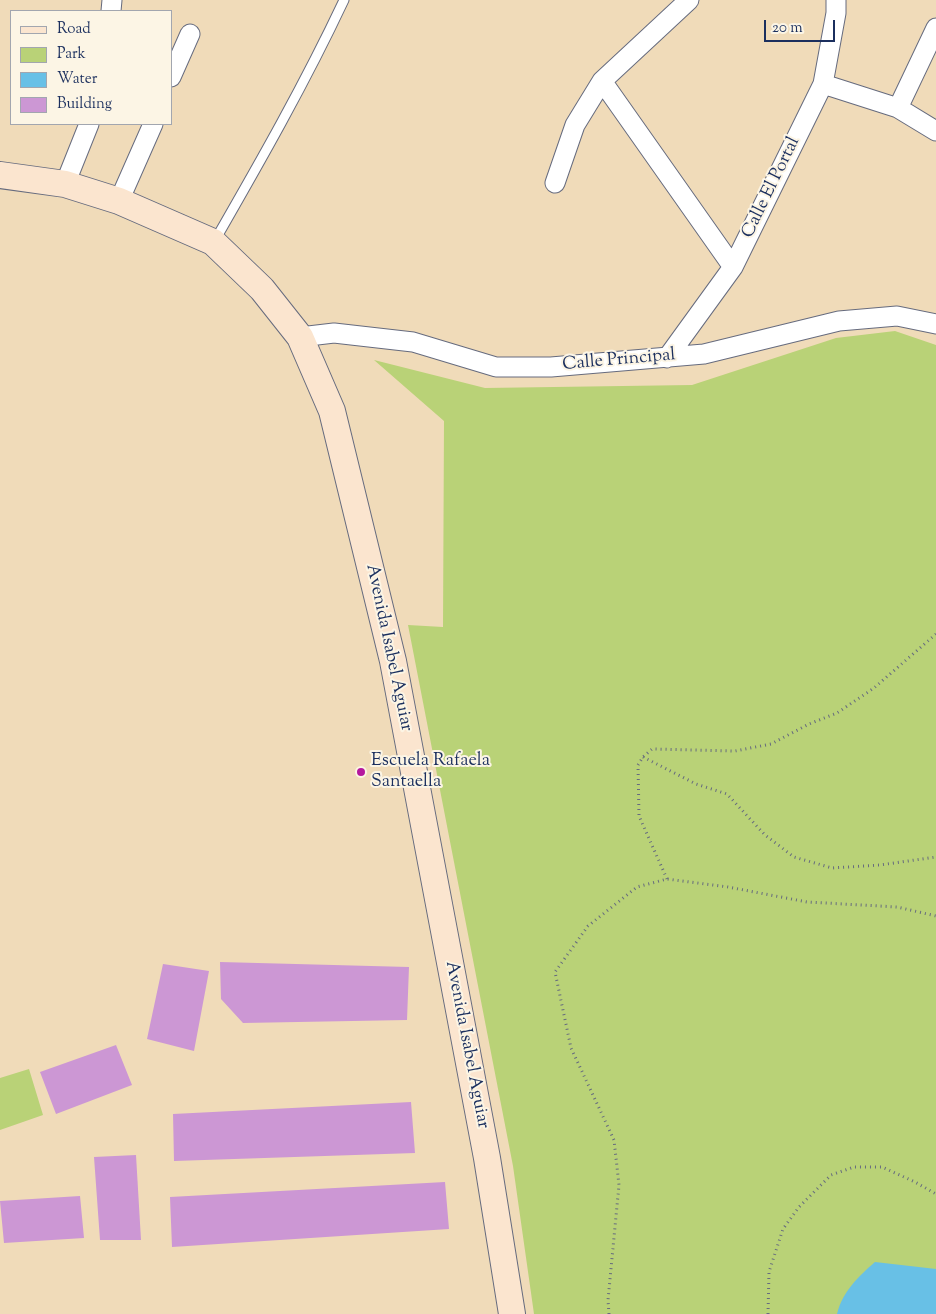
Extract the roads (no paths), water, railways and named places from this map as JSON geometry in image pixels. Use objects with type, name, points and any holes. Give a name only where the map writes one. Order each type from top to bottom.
[{"type":"main road","name":"Avenida Isabel Aguiar","points":[[0,175],[65,184],[119,201],[213,242],[262,289],[300,337],[332,411],[393,661],[487,1158],[512,1314]]},
{"type":"street","points":[[554,183],[575,125],[602,81],[689,0]]},
{"type":"street","name":"Calle El Portal","points":[[667,358],[732,267],[823,84],[836,13],[836,0]]},
{"type":"street","points":[[898,108],[936,28]]},
{"type":"street","points":[[172,75],[190,34]]},
{"type":"street","points":[[602,81],[732,267]]},
{"type":"street","points":[[823,84],[898,108],[936,131]]},
{"type":"street","points":[[65,184],[89,125]]},
{"type":"street","points":[[119,201],[153,125]]},
{"type":"street","name":"Calle Principal","points":[[300,337],[334,333],[413,342],[496,367],[551,367],[704,354],[839,321],[897,316],[936,324]]},
{"type":"lane","points":[[213,242],[315,61],[344,0]]},
{"type":"water","points":[[875,1262],[936,1269],[936,1314],[837,1314],[847,1292],[857,1279]]},
{"type":"place","name":"Escuela Rafaela Santaella","points":[[361,772]]}]
